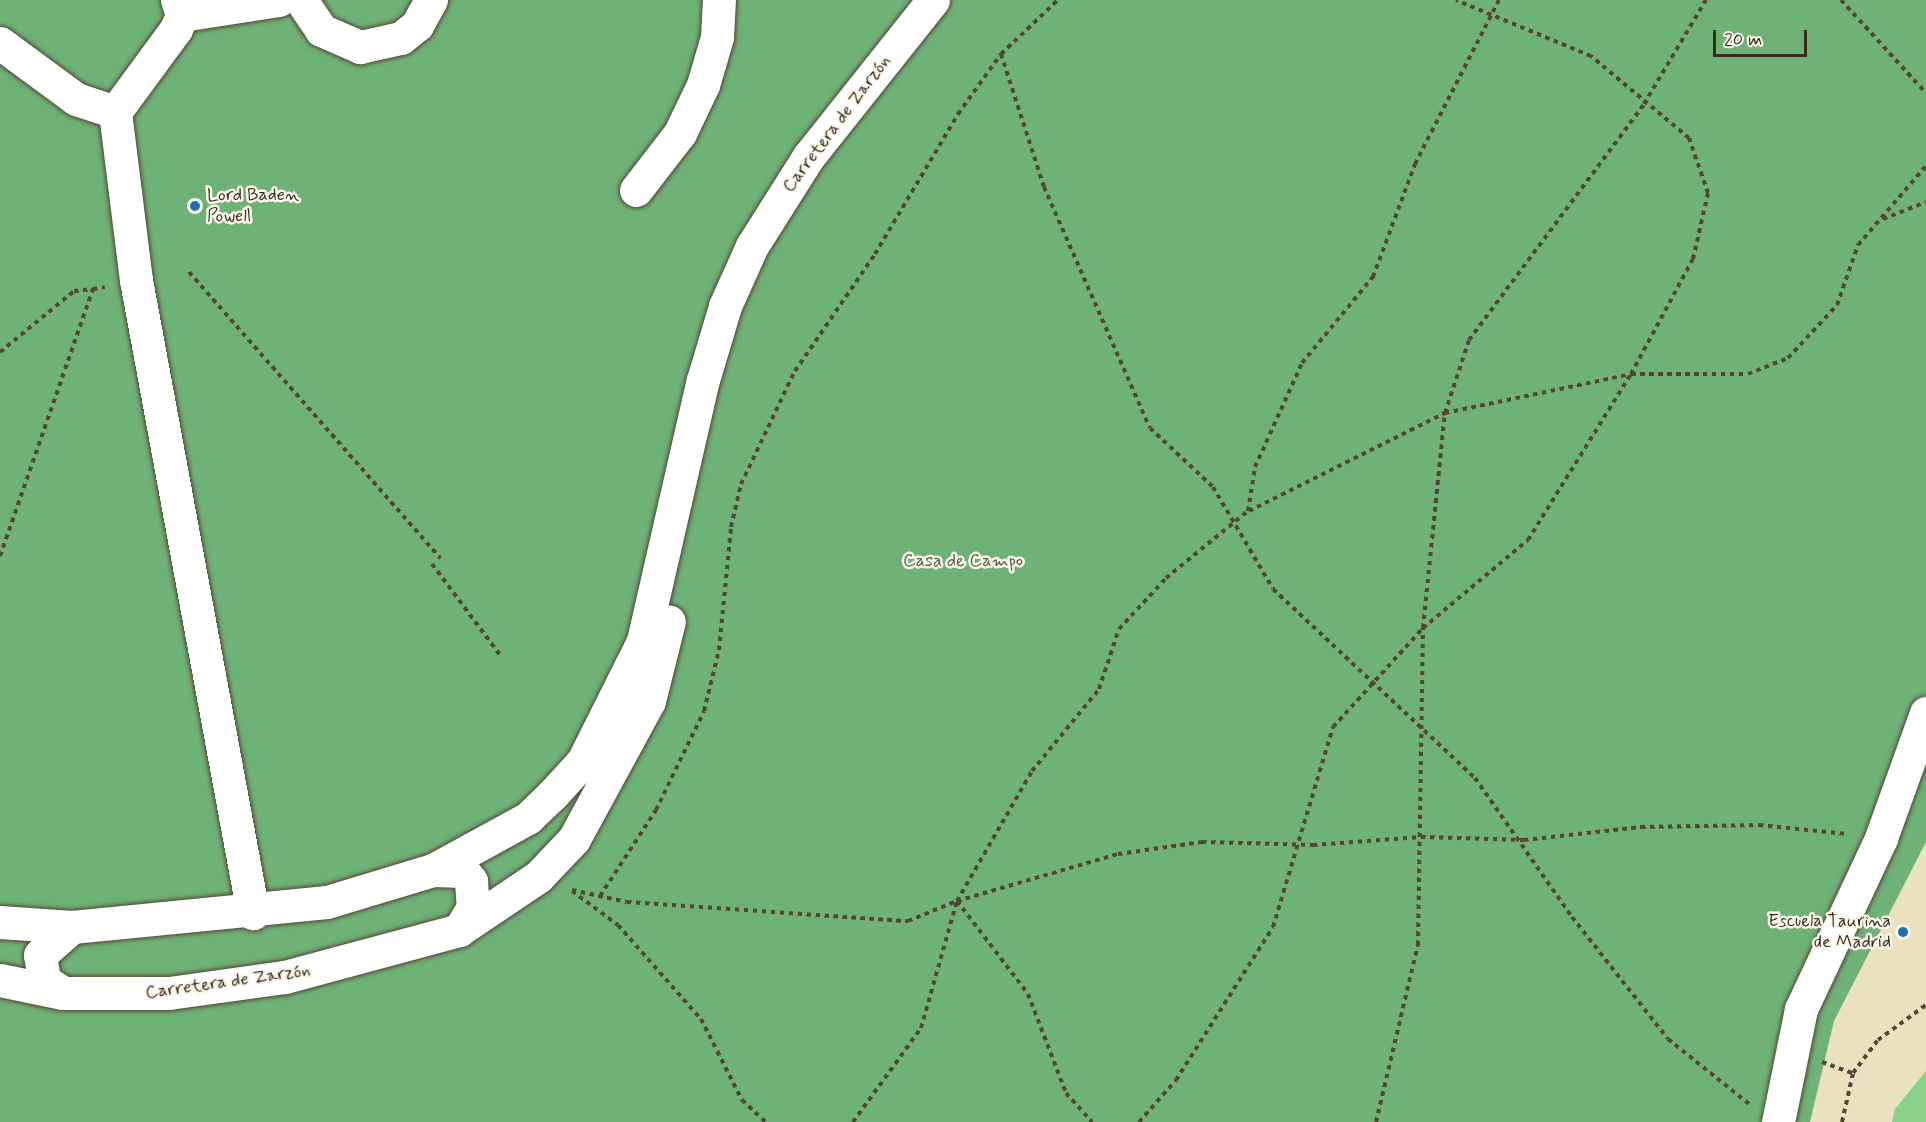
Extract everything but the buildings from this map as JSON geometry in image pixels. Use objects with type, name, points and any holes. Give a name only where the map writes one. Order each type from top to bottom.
[{"type":"street","points":[[115,112],[130,98],[180,7],[279,0]]},
{"type":"street","points":[[301,0],[321,30],[360,47],[401,38],[417,25],[431,0]]},
{"type":"street","points":[[636,190],[680,134],[703,84],[717,37],[719,0]]},
{"type":"street","name":"Carretera de Zarzón","points":[[0,922],[72,927],[253,913],[327,902],[433,870],[528,818],[583,761],[643,641],[689,459],[703,380],[725,306],[752,246],[809,156],[933,0]]},
{"type":"street","points":[[0,43],[76,99],[115,112]]},
{"type":"street","points":[[115,112],[136,280],[253,913]]},
{"type":"street","name":"Carretera de Zarzón","points":[[0,980],[63,993],[170,993],[285,977],[459,930],[538,877],[597,804],[649,701],[679,564],[689,459]]},
{"type":"street","points":[[1766,1115],[1801,1009],[1881,838],[1926,713]]},
{"type":"street","name":"Carretera de Zarzón","points":[[433,870],[463,872],[471,881],[472,907],[459,930]]},
{"type":"street","points":[[63,993],[41,974],[40,955],[72,927]]},
{"type":"path","points":[[600,896],[656,810],[704,711],[726,600],[731,527],[741,484],[795,371],[1001,54],[1058,0]]},
{"type":"path","points":[[1139,1122],[1176,1080],[1273,927],[1295,845],[1333,727],[1374,685],[1423,628],[1528,540],[1631,374],[1693,259],[1708,193],[1689,138],[1644,104],[1591,56],[1456,0]]},
{"type":"path","points":[[1248,511],[1255,467],[1302,363],[1373,277],[1415,164],[1499,0]]},
{"type":"path","points":[[1376,1122],[1418,945],[1423,628],[1445,413],[1468,340],[1644,104],[1706,0]]},
{"type":"path","points":[[1841,0],[1926,93]]},
{"type":"path","points":[[1001,54],[1044,187],[1149,428],[1213,487],[1273,589],[1475,778],[1518,840],[1668,1040],[1766,1115]]},
{"type":"path","points":[[853,1122],[921,1028],[957,901],[1032,771],[1099,689],[1119,629],[1166,578],[1232,520],[1445,413],[1631,374],[1748,374],[1788,358],[1837,305],[1858,245],[1926,166]]},
{"type":"path","points":[[1882,219],[1926,202]]},
{"type":"path","points":[[189,272],[440,558]]},
{"type":"path","points":[[0,352],[74,291],[117,285]]},
{"type":"path","points":[[0,556],[93,289]]},
{"type":"path","points":[[432,564],[500,655]]},
{"type":"path","points":[[538,877],[569,889],[600,896],[828,920],[908,921],[957,901],[1118,854],[1202,842],[1295,845],[1421,837],[1518,840],[1641,827],[1759,825],[1881,838]]},
{"type":"path","points":[[569,889],[618,925],[701,1019],[742,1100],[766,1122]]},
{"type":"path","points":[[957,901],[1028,994],[1066,1094],[1092,1122]]},
{"type":"path","points":[[1842,1122],[1853,1073],[1878,1040],[1926,1005]]},
{"type":"green space","name":"Casa de Campo","points":[[0,0],[1926,0],[1926,842],[1834,1021],[1810,1122],[0,1122]]},
{"type":"green space","points":[[1926,1071],[1926,1122],[1892,1122],[1895,1109]]},
{"type":"place","name":"Lord Baden Powell","points":[[195,206]]},
{"type":"place","name":"Escuela Taurina de Madrid","points":[[1903,932]]}]
